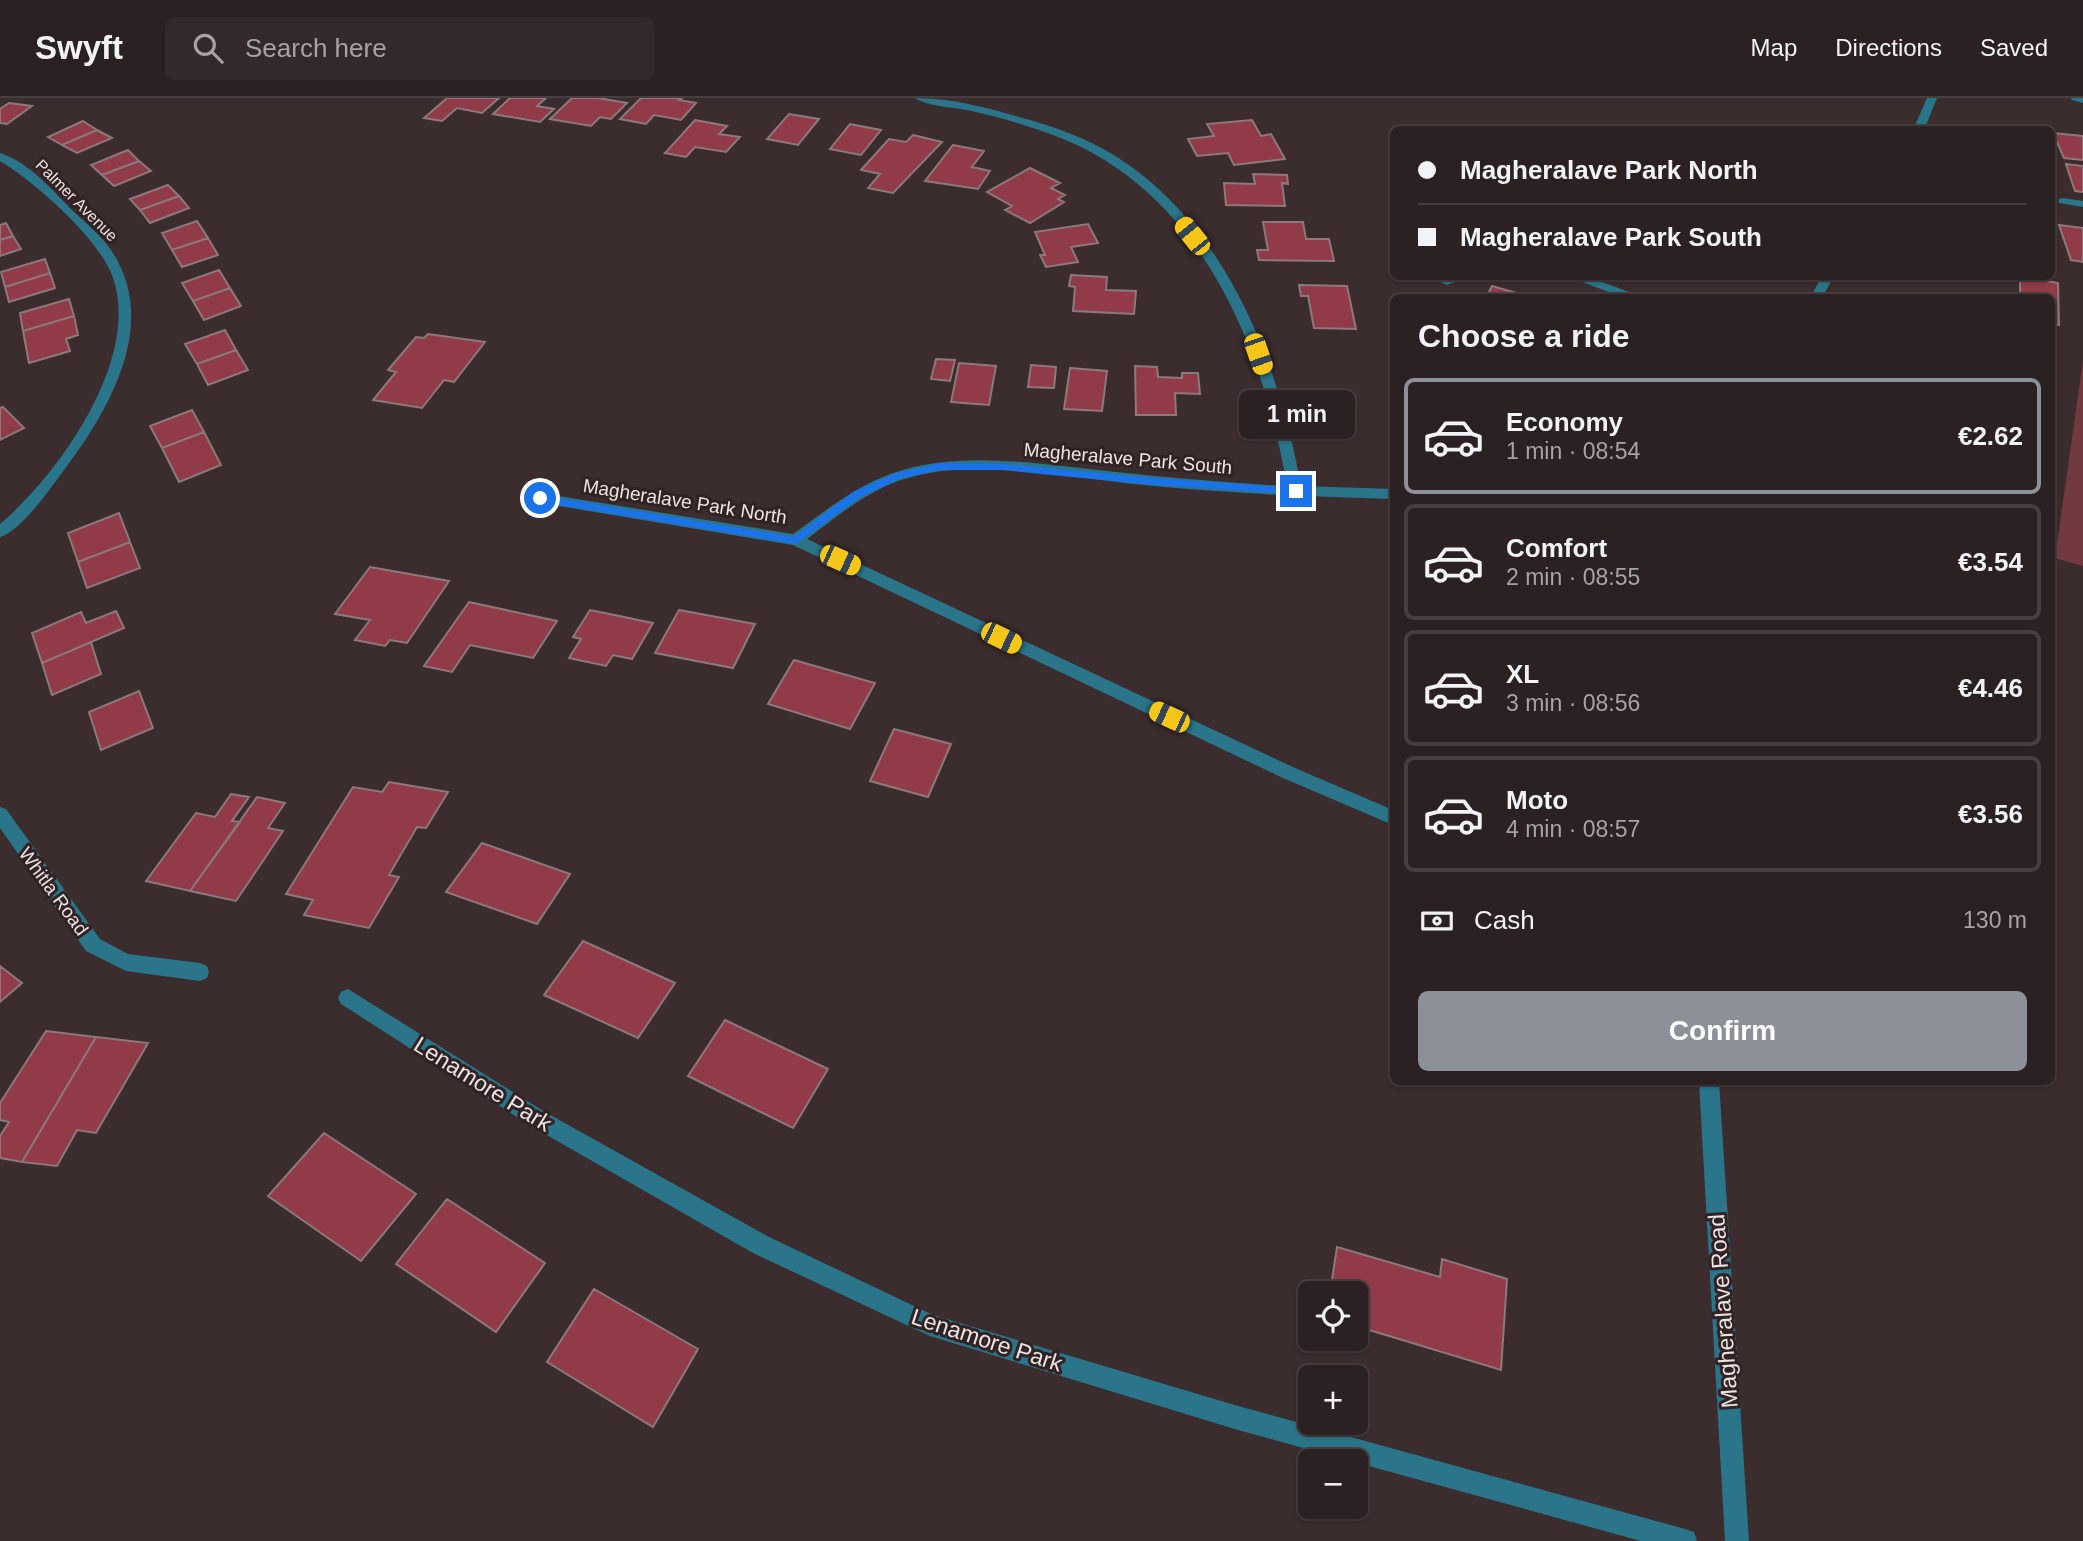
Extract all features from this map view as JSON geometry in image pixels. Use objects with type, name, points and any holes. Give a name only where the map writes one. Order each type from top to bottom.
[{"type":"street","points":[[920,98],[1002,114],[1045,128],[1090,148],[1133,173],[1166,204],[1226,281],[1242,309],[1276,405],[1296,491]]},
{"type":"street","points":[[1921,126],[1932,98]]},
{"type":"street","points":[[2076,98],[2083,100]]},
{"type":"street","name":"Palmer Avenue","points":[[0,156],[17,165],[55,198],[108,254],[124,299],[125,325],[112,379],[81,436],[59,466],[0,532]]},
{"type":"street","points":[[2063,201],[2083,204]]},
{"type":"street","points":[[1584,280],[1627,294]]},
{"type":"street","name":"Magheralave Park South","points":[[796,540],[856,495],[899,475],[942,467],[1002,467],[1154,482],[1390,494]]},
{"type":"street","name":"Magheralave Park North","points":[[540,498],[796,540],[1289,773],[1390,817]]},
{"type":"street","name":"Whitla Road","points":[[0,814],[93,945],[127,962],[200,972]]},
{"type":"street","name":"Lenamore Park","points":[[348,998],[538,1119],[761,1245],[930,1325],[1238,1418],[1685,1541]]},
{"type":"street","name":"Magheralave Road","points":[[1709,1085],[1737,1541]]},
{"type":"shaded area","points":[[2083,361],[2083,566],[2055,558]]},
{"type":"building","points":[[447,98],[499,98],[482,113],[457,108],[442,121],[424,118]]},
{"type":"building","points":[[510,98],[546,98],[537,106],[554,109],[540,122],[493,114]]},
{"type":"building","points":[[572,98],[598,98],[627,103],[611,119],[600,117],[591,126],[550,119]]},
{"type":"building","points":[[641,98],[682,98],[679,100],[696,103],[681,120],[654,115],[646,124],[620,119]]},
{"type":"building","points":[[9,103],[32,106],[7,124],[0,123],[0,109]]},
{"type":"building","points":[[789,114],[819,119],[798,145],[767,139]]},
{"type":"building","points":[[695,120],[727,126],[719,134],[740,137],[726,152],[695,147],[686,157],[665,153]]},
{"type":"building","points":[[1252,120],[1261,136],[1271,134],[1285,159],[1234,165],[1228,153],[1197,156],[1188,139],[1214,136],[1207,124]]},
{"type":"building","points":[[83,121],[97,130],[62,145],[48,137]]},
{"type":"building","points":[[850,124],[881,130],[861,155],[830,149]]},
{"type":"building","points":[[97,130],[112,138],[77,153],[62,145]]},
{"type":"building","points":[[2055,133],[2083,136],[2083,160],[2064,158]]},
{"type":"building","points":[[913,135],[942,142],[893,193],[868,188],[880,174],[861,170],[889,139],[906,142]]},
{"type":"building","points":[[953,145],[984,151],[972,167],[990,171],[978,189],[925,181]]},
{"type":"building","points":[[128,150],[139,161],[102,175],[91,165]]},
{"type":"building","points":[[139,161],[151,171],[114,186],[102,175]]},
{"type":"building","points":[[2066,164],[2083,166],[2083,192],[2075,191]]},
{"type":"building","points":[[1030,168],[1060,183],[1051,188],[1065,195],[1058,199],[1064,202],[1030,223],[1005,210],[1012,206],[987,192]]},
{"type":"building","points":[[1253,174],[1287,175],[1288,184],[1282,183],[1285,206],[1226,205],[1224,183],[1255,184]]},
{"type":"building","points":[[168,185],[179,196],[140,210],[130,199]]},
{"type":"building","points":[[179,196],[189,208],[150,223],[140,210]]},
{"type":"building","points":[[197,221],[208,238],[172,250],[162,233]]},
{"type":"building","points":[[1263,222],[1303,222],[1306,239],[1329,239],[1334,261],[1259,260],[1257,250],[1268,250]]},
{"type":"building","points":[[6,223],[13,236],[0,240],[0,225]]},
{"type":"building","points":[[1088,224],[1098,243],[1071,247],[1078,262],[1046,267],[1040,255],[1045,255],[1035,232]]},
{"type":"building","points":[[2059,225],[2083,228],[2083,262],[2071,260]]},
{"type":"building","points":[[13,236],[21,249],[0,256],[0,240]]},
{"type":"building","points":[[208,238],[218,255],[182,267],[172,250]]},
{"type":"building","points":[[45,259],[50,273],[5,287],[1,272]]},
{"type":"building","points":[[219,270],[230,288],[193,301],[182,283]]},
{"type":"building","points":[[50,273],[55,288],[9,302],[5,287]]},
{"type":"building","points":[[1071,275],[1107,277],[1106,290],[1136,291],[1134,314],[1073,311],[1075,287],[1069,286]]},
{"type":"building","points":[[2020,280],[2058,283],[2059,325],[2055,324],[2055,294],[2020,294]]},
{"type":"building","points":[[1299,285],[1347,286],[1356,329],[1314,328],[1308,296],[1301,296]]},
{"type":"building","points":[[1492,286],[1520,294],[1488,294]]},
{"type":"building","points":[[230,288],[241,306],[204,320],[193,301]]},
{"type":"building","points":[[69,299],[74,316],[23,331],[20,313]]},
{"type":"building","points":[[74,316],[78,335],[66,339],[70,351],[29,363],[23,331]]},
{"type":"building","points":[[225,330],[236,350],[197,364],[185,344]]},
{"type":"building","points":[[428,334],[485,342],[454,382],[444,380],[422,408],[373,400],[396,372],[388,370],[416,337],[424,338]]},
{"type":"building","points":[[236,350],[248,370],[208,385],[197,364]]},
{"type":"building","points":[[936,359],[955,360],[950,381],[931,379]]},
{"type":"building","points":[[959,363],[996,366],[989,405],[951,402]]},
{"type":"building","points":[[1031,365],[1056,367],[1054,388],[1028,387]]},
{"type":"building","points":[[1135,366],[1157,367],[1158,377],[1182,378],[1182,373],[1198,373],[1200,394],[1175,393],[1176,415],[1136,415]]},
{"type":"building","points":[[1070,368],[1107,371],[1102,411],[1064,409]]},
{"type":"building","points":[[3,407],[24,428],[0,440],[0,408]]},
{"type":"building","points":[[192,410],[204,432],[162,448],[150,426]]},
{"type":"building","points":[[204,432],[221,465],[179,482],[162,448]]},
{"type":"building","points":[[119,513],[130,542],[78,562],[68,533]]},
{"type":"building","points":[[130,542],[140,568],[87,588],[78,562]]},
{"type":"building","points":[[370,567],[449,581],[407,643],[390,640],[385,646],[355,640],[370,620],[335,614]]},
{"type":"building","points":[[469,602],[557,621],[533,658],[470,645],[452,672],[424,666]]},
{"type":"building","points":[[590,610],[653,623],[632,659],[613,655],[606,666],[569,658],[581,639],[573,637]]},
{"type":"building","points":[[679,610],[755,624],[733,668],[655,653]]},
{"type":"building","points":[[116,611],[124,628],[42,663],[32,633],[81,612],[86,623]]},
{"type":"building","points":[[91,642],[101,674],[52,695],[42,663]]},
{"type":"building","points":[[794,660],[875,683],[850,729],[768,704]]},
{"type":"building","points":[[139,691],[153,728],[101,750],[89,712]]},
{"type":"building","points":[[894,729],[951,744],[928,797],[870,781]]},
{"type":"building","points":[[389,782],[448,792],[426,828],[417,827],[389,875],[399,877],[369,928],[304,915],[313,900],[286,894],[353,787],[382,792]]},
{"type":"building","points":[[231,794],[249,797],[232,821],[240,822],[190,891],[146,881],[196,813],[215,817]]},
{"type":"building","points":[[257,797],[285,803],[268,828],[283,831],[236,901],[190,891]]},
{"type":"building","points":[[482,843],[570,874],[537,924],[446,892]]},
{"type":"building","points":[[583,941],[675,983],[638,1038],[544,995]]},
{"type":"building","points":[[0,966],[22,983],[0,1002]]},
{"type":"building","points":[[725,1020],[828,1069],[793,1128],[688,1076]]},
{"type":"building","points":[[46,1031],[96,1037],[22,1162],[0,1158],[0,1136],[9,1122],[0,1120],[0,1103]]},
{"type":"building","points":[[96,1037],[148,1043],[96,1133],[77,1130],[57,1166],[22,1162]]},
{"type":"building","points":[[324,1133],[416,1194],[361,1261],[268,1196]]},
{"type":"building","points":[[447,1199],[545,1263],[496,1332],[396,1264]]},
{"type":"building","points":[[1337,1247],[1440,1277],[1442,1259],[1507,1279],[1501,1370],[1368,1330],[1368,1281],[1332,1281]]},
{"type":"building","points":[[594,1289],[698,1349],[653,1427],[547,1362]]},
{"type":"route","points":[[540,498],[654,519],[796,540],[856,495],[899,475],[942,467],[1002,467],[1154,482],[1296,491]]}]
